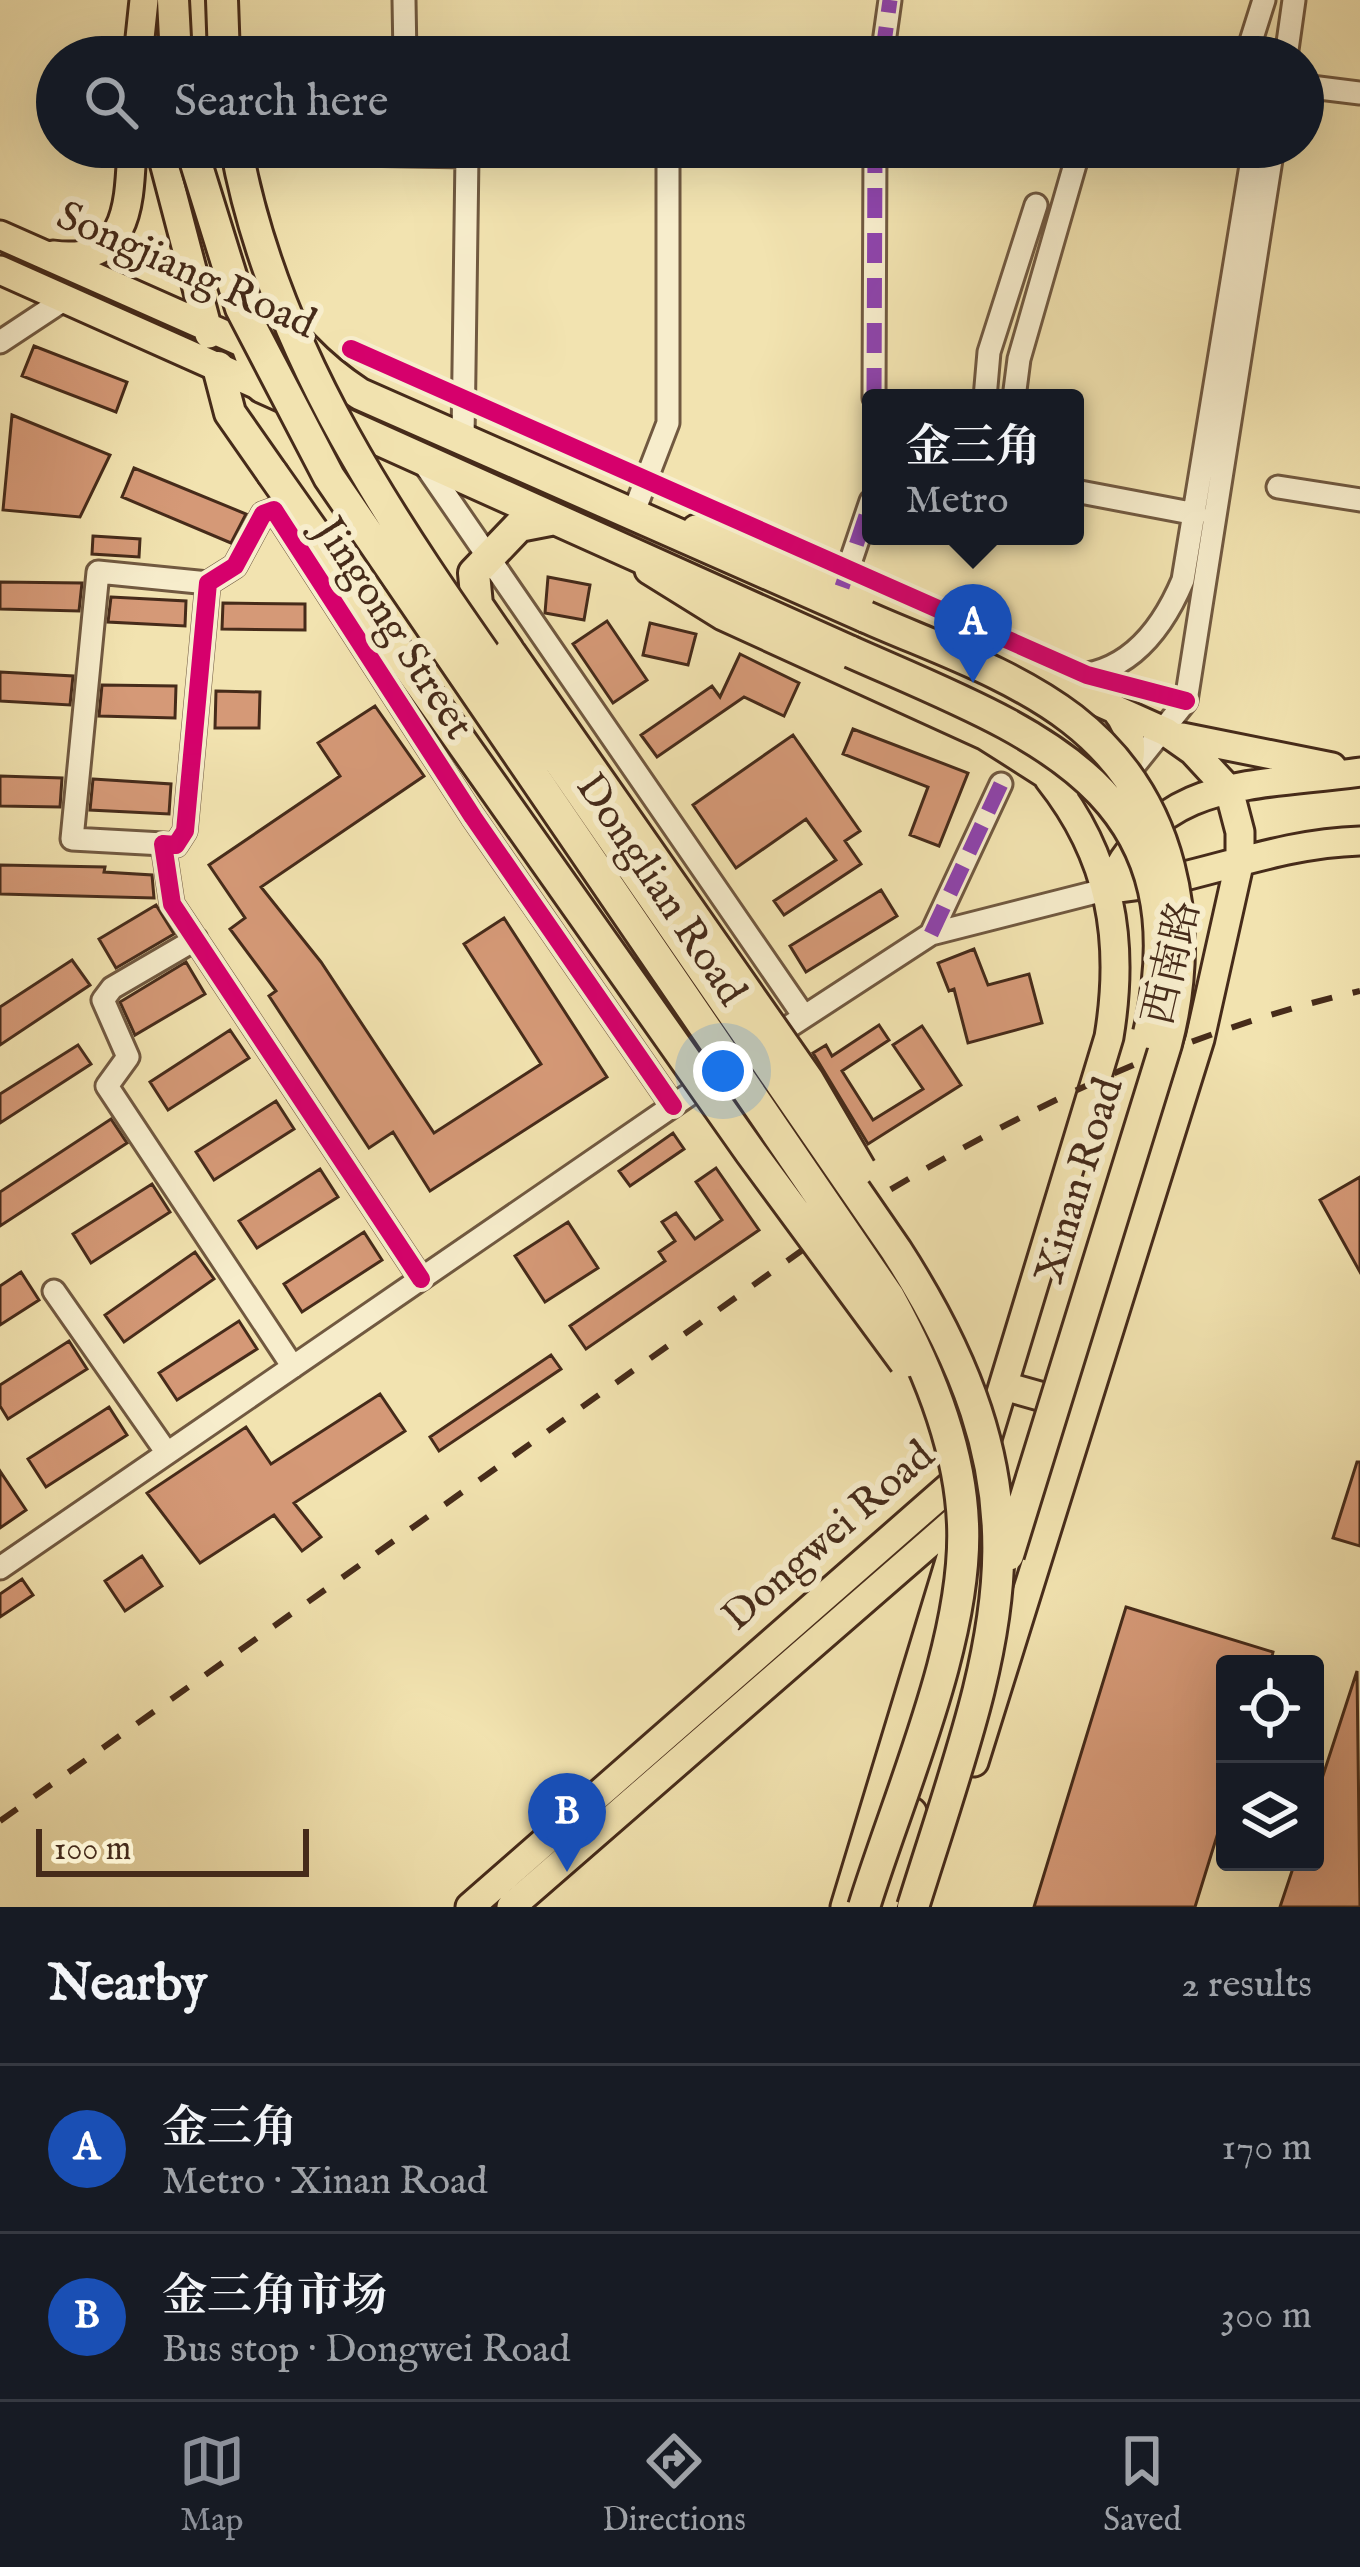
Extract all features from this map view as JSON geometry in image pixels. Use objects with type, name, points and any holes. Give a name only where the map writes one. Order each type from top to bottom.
[{"type":"highway","points":[[173,0],[178,36]]},
{"type":"highway","points":[[182,36],[184,0]]},
{"type":"highway","points":[[206,0],[207,36]]},
{"type":"highway","points":[[222,0],[223,36]]},
{"type":"highway","points":[[194,168],[209,237],[262,387]]},
{"type":"highway","name":"Donglian Road","points":[[197,168],[241,308],[295,419],[367,537],[889,1297],[926,1372],[949,1444],[963,1521],[959,1594],[864,1907]]},
{"type":"highway","points":[[230,168],[233,234],[274,315],[298,346],[361,394]]},
{"type":"highway","name":"Donglian Road","points":[[235,168],[279,297],[356,461],[923,1292],[980,1420],[996,1496],[1001,1568],[985,1680],[913,1907]]},
{"type":"highway","points":[[218,368],[230,413],[751,1154],[906,1364],[949,1444]]},
{"type":"highway","name":"Songjiang Road","points":[[262,387],[851,652]]},
{"type":"highway","name":"Songjiang Road","points":[[361,394],[866,617]]},
{"type":"highway","points":[[555,519],[519,526],[487,554],[474,573],[472,589],[508,650],[829,1112],[923,1292]]},
{"type":"highway","name":"Xinan Road","points":[[866,617],[999,676],[1094,738],[1157,828],[1174,876],[1183,935],[1166,1044],[937,1759],[881,1907]]},
{"type":"highway","name":"Xinan Road","points":[[851,652],[1015,725],[1096,783],[1131,834],[1143,862],[1159,947],[1148,1038],[898,1907]]},
{"type":"main road","points":[[141,36],[146,0]]},
{"type":"main road","points":[[146,0],[149,36]]},
{"type":"main road","points":[[236,36],[237,0]]},
{"type":"main road","points":[[43,254],[85,255],[118,233],[128,206],[131,168]]},
{"type":"main road","points":[[165,168],[218,368]]},
{"type":"main road","name":"Songjiang Road","points":[[0,235],[361,394]]},
{"type":"main road","name":"Songjiang Road","points":[[0,270],[262,387]]},
{"type":"main road","points":[[633,514],[726,539],[1166,732],[1206,746],[1360,771]]},
{"type":"main road","points":[[620,548],[697,602],[949,716],[1049,779],[1086,792],[1120,782],[1132,748],[1130,732],[1114,709]]},
{"type":"main road","points":[[1166,732],[1193,751],[1228,790],[1240,832],[1240,860]]},
{"type":"main road","points":[[1108,890],[1137,835],[1195,798],[1360,771]]},
{"type":"main road","name":"西南路","points":[[844,1907],[1109,1036],[1118,958],[1108,890],[1083,827],[1049,779]]},
{"type":"main road","points":[[1108,890],[1172,880],[1284,846],[1360,841]]},
{"type":"main road","name":"西南路","points":[[928,1907],[1200,1040],[1240,860]]},
{"type":"main road","points":[[1004,1386],[1084,1409]]},
{"type":"main road","name":"Dongwei Road","points":[[470,1907],[982,1459],[1057,1497]]},
{"type":"main road","name":"Dongwei Road","points":[[511,1907],[966,1512],[1057,1497]]},
{"type":"street","points":[[404,0],[405,36]]},
{"type":"street","points":[[885,36],[890,0]]},
{"type":"street","points":[[1253,36],[1264,0]]},
{"type":"street","points":[[1289,36],[1294,0]]},
{"type":"street","points":[[1324,89],[1360,93]]},
{"type":"street","points":[[463,440],[467,168]]},
{"type":"street","points":[[633,514],[668,423],[668,168]]},
{"type":"street","points":[[874,389],[875,168]]},
{"type":"street","points":[[1015,389],[1019,359],[1074,168]]},
{"type":"street","points":[[1035,674],[1087,675],[1124,661],[1153,638],[1183,580],[1251,168]]},
{"type":"street","points":[[1120,782],[1166,732],[1186,701],[1270,168]]},
{"type":"street","points":[[986,389],[989,352],[1036,206]]},
{"type":"street","points":[[0,342],[65,299]]},
{"type":"street","points":[[422,459],[803,1016]]},
{"type":"street","points":[[1278,487],[1360,500]]},
{"type":"street","points":[[1084,493],[1196,514]]},
{"type":"street","name":"Jingong Street","points":[[208,583],[235,566],[263,514],[274,511],[472,817],[673,1106]]},
{"type":"street","points":[[842,587],[862,528]]},
{"type":"street","points":[[98,572],[208,583],[185,831],[176,845],[163,844],[72,839],[98,572]]},
{"type":"street","points":[[1186,701],[1228,790]]},
{"type":"street","points":[[931,934],[1001,784]]},
{"type":"street","points":[[163,844],[172,904],[421,1279]]},
{"type":"street","points":[[0,1568],[803,1016],[931,934],[1002,912],[1108,890]]},
{"type":"street","points":[[196,939],[112,988],[103,1000],[128,1057],[107,1086],[293,1367]]},
{"type":"street","points":[[54,1291],[167,1453]]},
{"type":"building","points":[[34,346],[127,382],[116,412],[22,376]]},
{"type":"building","points":[[12,415],[110,455],[80,517],[3,510]]},
{"type":"building","points":[[134,468],[246,514],[231,543],[122,497]]},
{"type":"building","points":[[93,536],[140,539],[139,557],[92,554]]},
{"type":"building","points":[[548,577],[590,585],[584,620],[545,613]]},
{"type":"building","points":[[0,582],[82,583],[79,611],[0,609]]},
{"type":"building","points":[[111,597],[186,601],[185,626],[108,622]]},
{"type":"building","points":[[223,603],[305,604],[305,630],[222,629]]},
{"type":"building","points":[[607,621],[647,680],[613,703],[573,644]]},
{"type":"building","points":[[650,623],[696,634],[688,665],[643,655]]},
{"type":"building","points":[[740,654],[799,683],[784,716],[744,697],[657,757],[641,735],[712,686],[720,697]]},
{"type":"building","points":[[0,672],[73,676],[70,705],[0,701]]},
{"type":"building","points":[[102,685],[176,686],[175,718],[99,716]]},
{"type":"building","points":[[216,691],[260,692],[259,728],[215,728]]},
{"type":"building","points":[[375,706],[424,776],[261,887],[321,962],[434,1133],[541,1064],[464,944],[504,918],[607,1077],[430,1191],[393,1132],[369,1148],[269,996],[276,991],[230,929],[245,918],[209,865],[340,776],[318,743]]},
{"type":"building","points":[[853,729],[968,773],[939,846],[910,835],[928,787],[843,754]]},
{"type":"building","points":[[793,735],[860,831],[845,841],[861,864],[784,915],[774,901],[836,860],[806,819],[736,868],[693,805]]},
{"type":"building","points":[[0,776],[62,778],[60,807],[0,806]]},
{"type":"building","points":[[93,779],[171,784],[169,814],[90,810]]},
{"type":"building","points":[[0,865],[105,867],[104,872],[152,875],[154,898],[0,894]]},
{"type":"building","points":[[881,890],[897,916],[806,972],[790,946]]},
{"type":"building","points":[[156,905],[174,934],[116,968],[99,939]]},
{"type":"building","points":[[974,949],[988,985],[1029,974],[1042,1023],[968,1043],[954,989],[949,991],[938,963]]},
{"type":"building","points":[[72,960],[90,985],[0,1045],[0,1007]]},
{"type":"building","points":[[186,962],[205,994],[135,1035],[120,1002]]},
{"type":"building","points":[[879,1025],[889,1040],[842,1071],[873,1120],[923,1089],[893,1045],[922,1026],[961,1085],[868,1144],[813,1053],[826,1045],[832,1056]]},
{"type":"building","points":[[230,1030],[249,1058],[168,1110],[150,1082]]},
{"type":"building","points":[[78,1045],[91,1064],[0,1123],[0,1094]]},
{"type":"building","points":[[276,1101],[294,1129],[214,1180],[196,1152]]},
{"type":"building","points":[[111,1119],[127,1143],[0,1226],[0,1192]]},
{"type":"building","points":[[673,1133],[684,1149],[630,1186],[619,1171]]},
{"type":"building","points":[[716,1168],[759,1230],[586,1349],[570,1326],[665,1261],[659,1252],[675,1241],[662,1222],[676,1213],[695,1239],[722,1220],[696,1182]]},
{"type":"building","points":[[320,1169],[338,1197],[257,1248],[239,1221]]},
{"type":"building","points":[[1360,1177],[1360,1272],[1320,1200]]},
{"type":"building","points":[[152,1184],[170,1212],[91,1263],[73,1234]]},
{"type":"building","points":[[568,1222],[598,1268],[545,1302],[515,1256]]},
{"type":"building","points":[[364,1232],[382,1260],[302,1312],[284,1284]]},
{"type":"building","points":[[195,1252],[214,1279],[124,1342],[105,1315]]},
{"type":"building","points":[[21,1272],[39,1300],[0,1325],[0,1286]]},
{"type":"building","points":[[239,1321],[257,1349],[177,1400],[159,1373]]},
{"type":"building","points":[[69,1341],[87,1369],[8,1419],[0,1406],[0,1385]]},
{"type":"building","points":[[551,1355],[561,1369],[439,1451],[430,1437]]},
{"type":"building","points":[[380,1394],[405,1431],[294,1503],[321,1537],[302,1551],[274,1515],[200,1563],[147,1493],[246,1427],[271,1464]]},
{"type":"building","points":[[109,1407],[127,1435],[46,1487],[28,1459]]},
{"type":"building","points":[[1360,1462],[1360,1546],[1333,1538]]},
{"type":"building","points":[[0,1471],[26,1510],[0,1528]]},
{"type":"building","points":[[142,1556],[162,1586],[125,1611],[105,1581]]},
{"type":"building","points":[[22,1579],[33,1595],[0,1617],[0,1594]]},
{"type":"building","points":[[1126,1607],[1273,1652],[1216,1655],[1216,1839],[1195,1907],[1034,1907]]},
{"type":"building","points":[[1357,1671],[1360,1907],[1280,1907],[1292,1871],[1324,1871],[1324,1772]]},
{"type":"railway","points":[[0,1821],[870,1202],[986,1135],[1106,1077],[1231,1028],[1360,991]]},
{"type":"marked path","points":[[885,36],[890,0]]},
{"type":"marked path","points":[[874,389],[875,168]]},
{"type":"marked path","points":[[842,587],[862,528]]},
{"type":"marked path","points":[[931,934],[1001,784]]},
{"type":"cycle path","points":[[351,349],[1087,675],[1186,701]]},
{"type":"cycle path","points":[[421,1279],[172,904],[163,844],[176,845],[185,831],[208,583],[235,566],[263,514],[274,510],[473,817],[673,1106]]},
{"type":"place","name":"金三角","points":[[973,683]]},
{"type":"place","name":"金三角市场","points":[[567,1872]]}]
